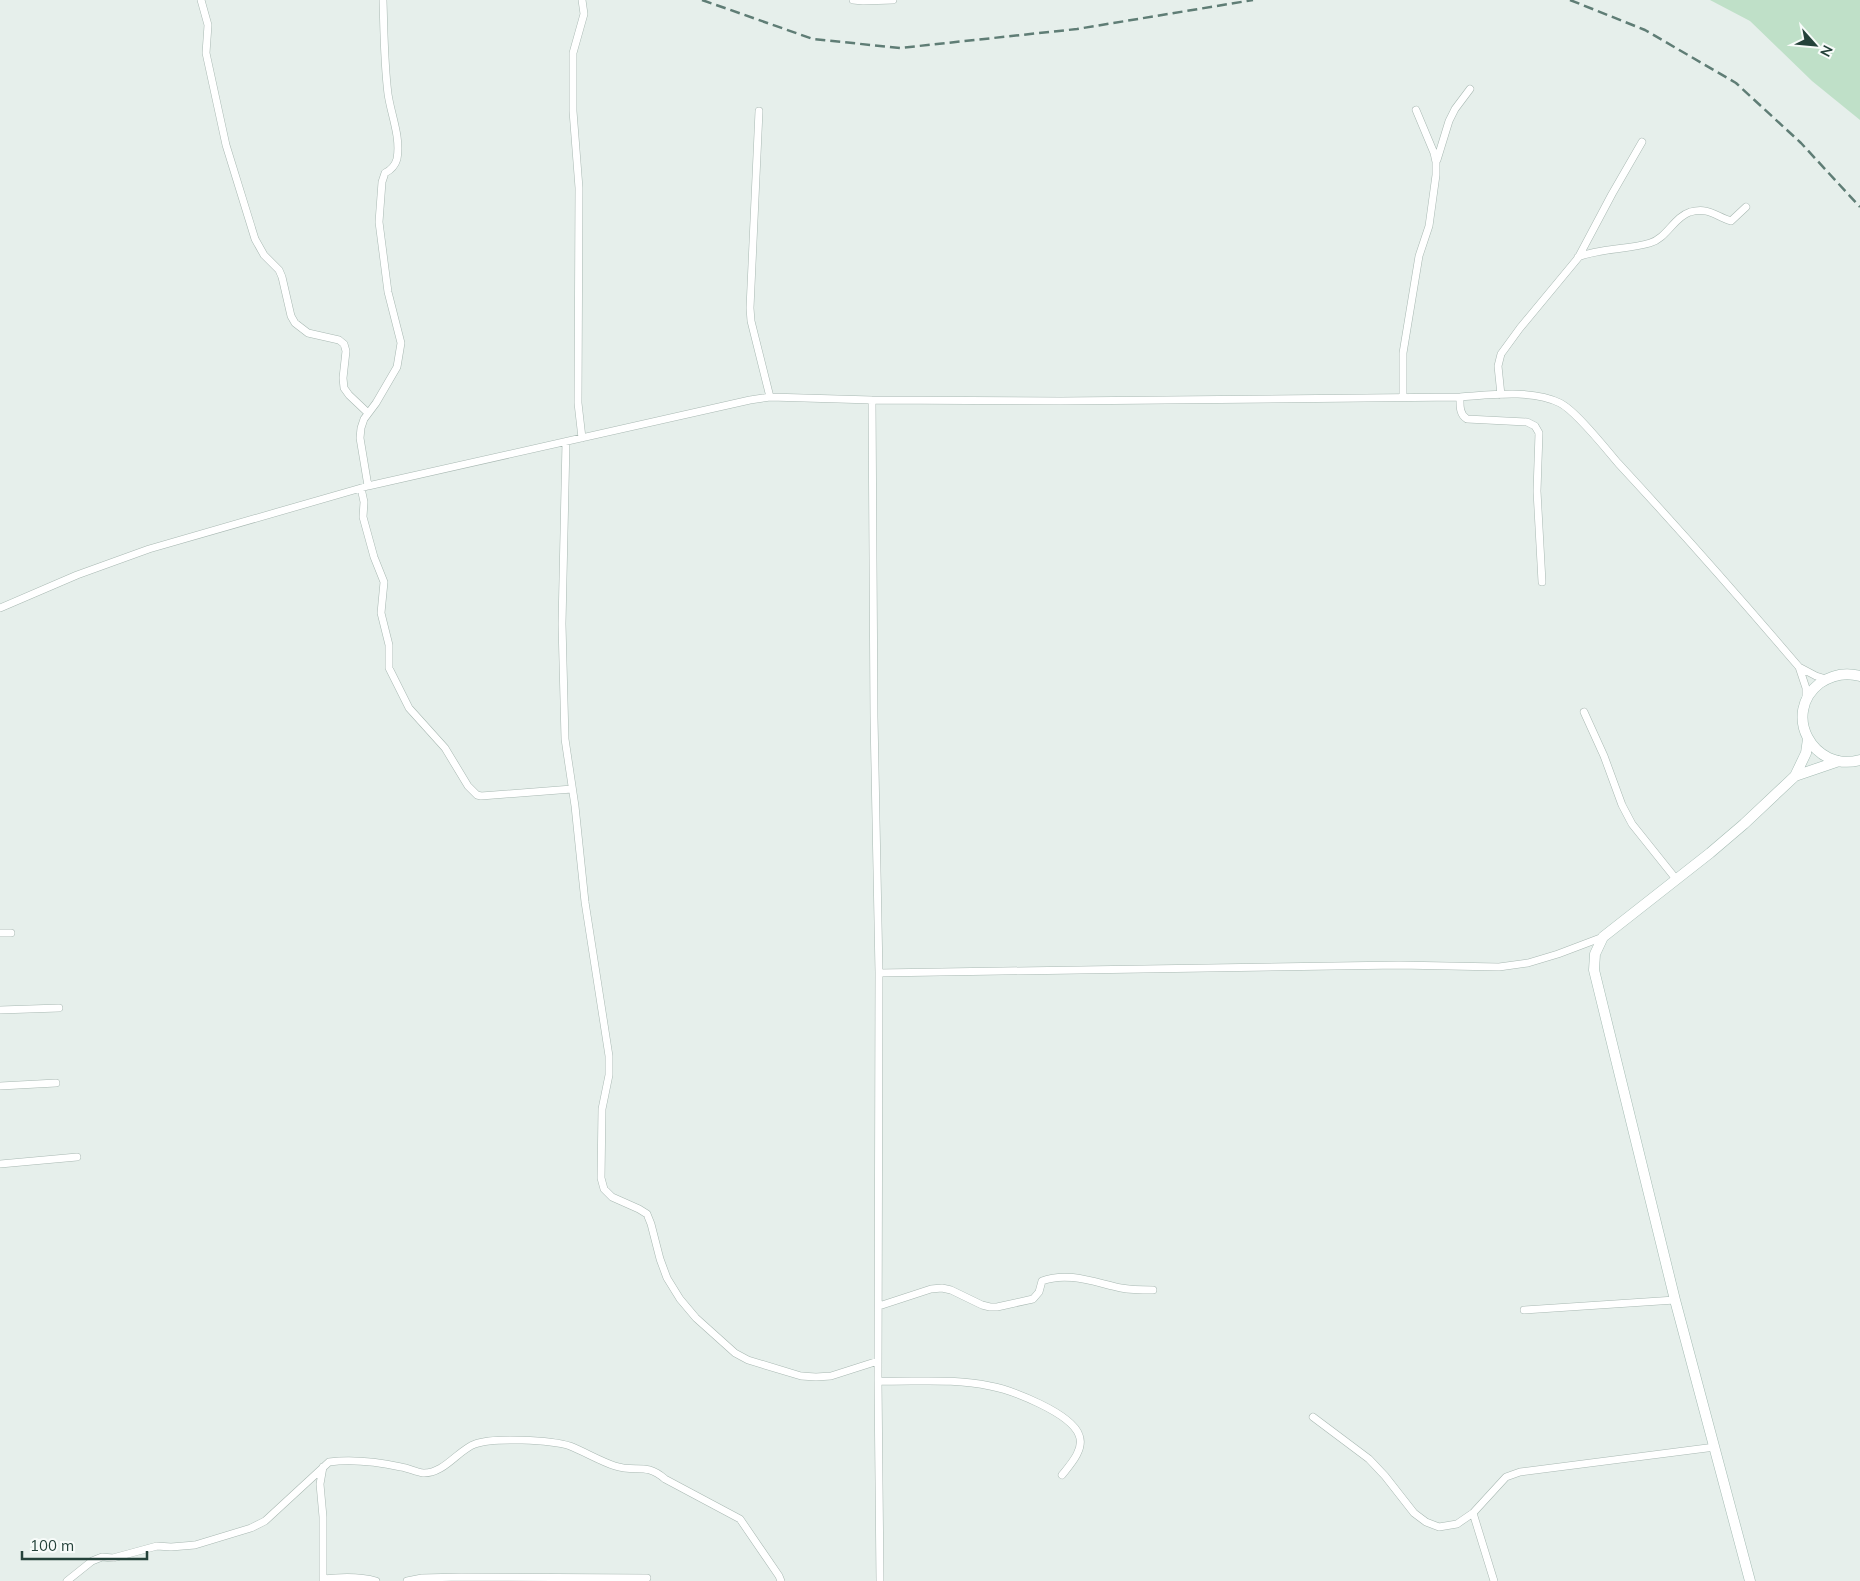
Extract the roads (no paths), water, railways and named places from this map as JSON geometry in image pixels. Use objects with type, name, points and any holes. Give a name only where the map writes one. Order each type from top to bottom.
[{"type":"street","points":[[201,0],[208,25],[206,53],[226,145],[255,239],[264,256],[278,270],[282,277],[291,316],[295,323],[308,333],[339,340],[344,344],[346,351],[343,378],[344,388],[368,413]]},
{"type":"street","points":[[383,0],[384,52],[389,96],[398,137],[397,160],[392,169],[385,174],[382,182],[380,222],[388,292],[401,343],[397,366],[376,403],[364,419],[360,438],[364,487],[363,517],[374,556],[384,582],[381,613],[389,645],[389,668],[409,708],[445,748],[468,786],[477,795],[572,789]]},
{"type":"street","points":[[582,0],[584,14],[573,53],[573,111],[579,188],[578,403],[582,438]]},
{"type":"street","points":[[853,0],[893,0]]},
{"type":"street","points":[[1403,397],[1403,353],[1420,256],[1433,207],[1436,162],[1449,121],[1455,109],[1470,89]]},
{"type":"street","points":[[1416,110],[1436,162]]},
{"type":"street","points":[[760,111],[750,308],[751,321],[770,397]]},
{"type":"street","points":[[1501,395],[1498,366],[1501,354],[1578,258],[1642,142]]},
{"type":"street","points":[[1578,258],[1598,251],[1652,242],[1661,237],[1689,213],[1700,211],[1713,212],[1722,218],[1731,220],[1746,207]]},
{"type":"street","points":[[0,608],[77,574],[149,549],[364,487],[770,397],[872,400],[1061,401],[1501,395],[1542,397],[1562,404],[1627,472],[1799,667],[1826,679]]},
{"type":"street","points":[[1460,397],[1461,412],[1467,419],[1528,422],[1535,426],[1539,432],[1538,491],[1542,582]]},
{"type":"street","points":[[872,400],[874,717],[879,972],[878,1381],[880,1581]]},
{"type":"street","points":[[566,442],[562,624],[565,739],[585,902],[609,1056],[609,1076],[602,1108],[601,1178],[604,1189],[612,1197],[647,1214],[652,1224],[660,1259],[667,1278],[680,1299],[696,1318],[735,1353],[748,1360],[801,1376],[816,1378],[853,1370],[878,1361]]},
{"type":"street","points":[[1799,667],[1806,688],[1803,726],[1808,739],[1821,754],[1839,761],[1853,762],[1860,760]]},
{"type":"street","points":[[1806,699],[1826,679],[1839,674],[1860,676]]},
{"type":"street","points":[[1584,712],[1629,818],[1676,879]]},
{"type":"street","points":[[879,972],[1399,965],[1499,967],[1528,963],[1603,937],[1676,879],[1744,824],[1795,776],[1806,753],[1808,739]]},
{"type":"street","points":[[1795,776],[1839,761]]},
{"type":"street","points":[[0,933],[12,933]]},
{"type":"street","points":[[1603,937],[1595,954],[1594,970],[1675,1300],[1750,1581]]},
{"type":"street","points":[[0,1010],[59,1008]]},
{"type":"street","points":[[0,1086],[56,1084]]},
{"type":"street","points":[[0,1164],[77,1157]]},
{"type":"street","points":[[879,1306],[932,1288],[942,1288],[951,1290],[982,1305],[997,1307],[1033,1299],[1039,1292],[1042,1281],[1064,1277],[1078,1278],[1133,1290],[1153,1290]]},
{"type":"street","points":[[1524,1310],[1675,1300]]},
{"type":"street","points":[[878,1381],[963,1382],[990,1386],[1037,1402],[1074,1426],[1080,1436],[1080,1448],[1062,1475]]},
{"type":"street","points":[[1314,1417],[1369,1459],[1414,1513],[1426,1522],[1439,1527],[1457,1524],[1473,1513],[1506,1477],[1520,1472],[1715,1447]]},
{"type":"street","points":[[67,1581],[92,1560],[102,1557],[114,1558],[157,1546],[171,1548],[195,1545],[250,1528],[265,1521],[329,1462],[389,1464],[422,1473],[445,1465],[475,1444],[492,1440],[541,1442],[568,1446],[628,1470],[645,1468],[655,1470],[665,1478],[740,1520],[781,1581]]},
{"type":"street","points":[[323,1467],[320,1484],[323,1517],[323,1580],[341,1577],[367,1578],[376,1581]]},
{"type":"street","points":[[1473,1513],[1494,1581]]},
{"type":"street","points":[[408,1581],[422,1578],[461,1576],[647,1578]]},
{"type":"railway","points":[[702,0],[813,39],[900,48],[1077,29],[1253,0]]},
{"type":"railway","points":[[1570,0],[1645,30],[1736,83],[1801,143],[1860,207]]}]
